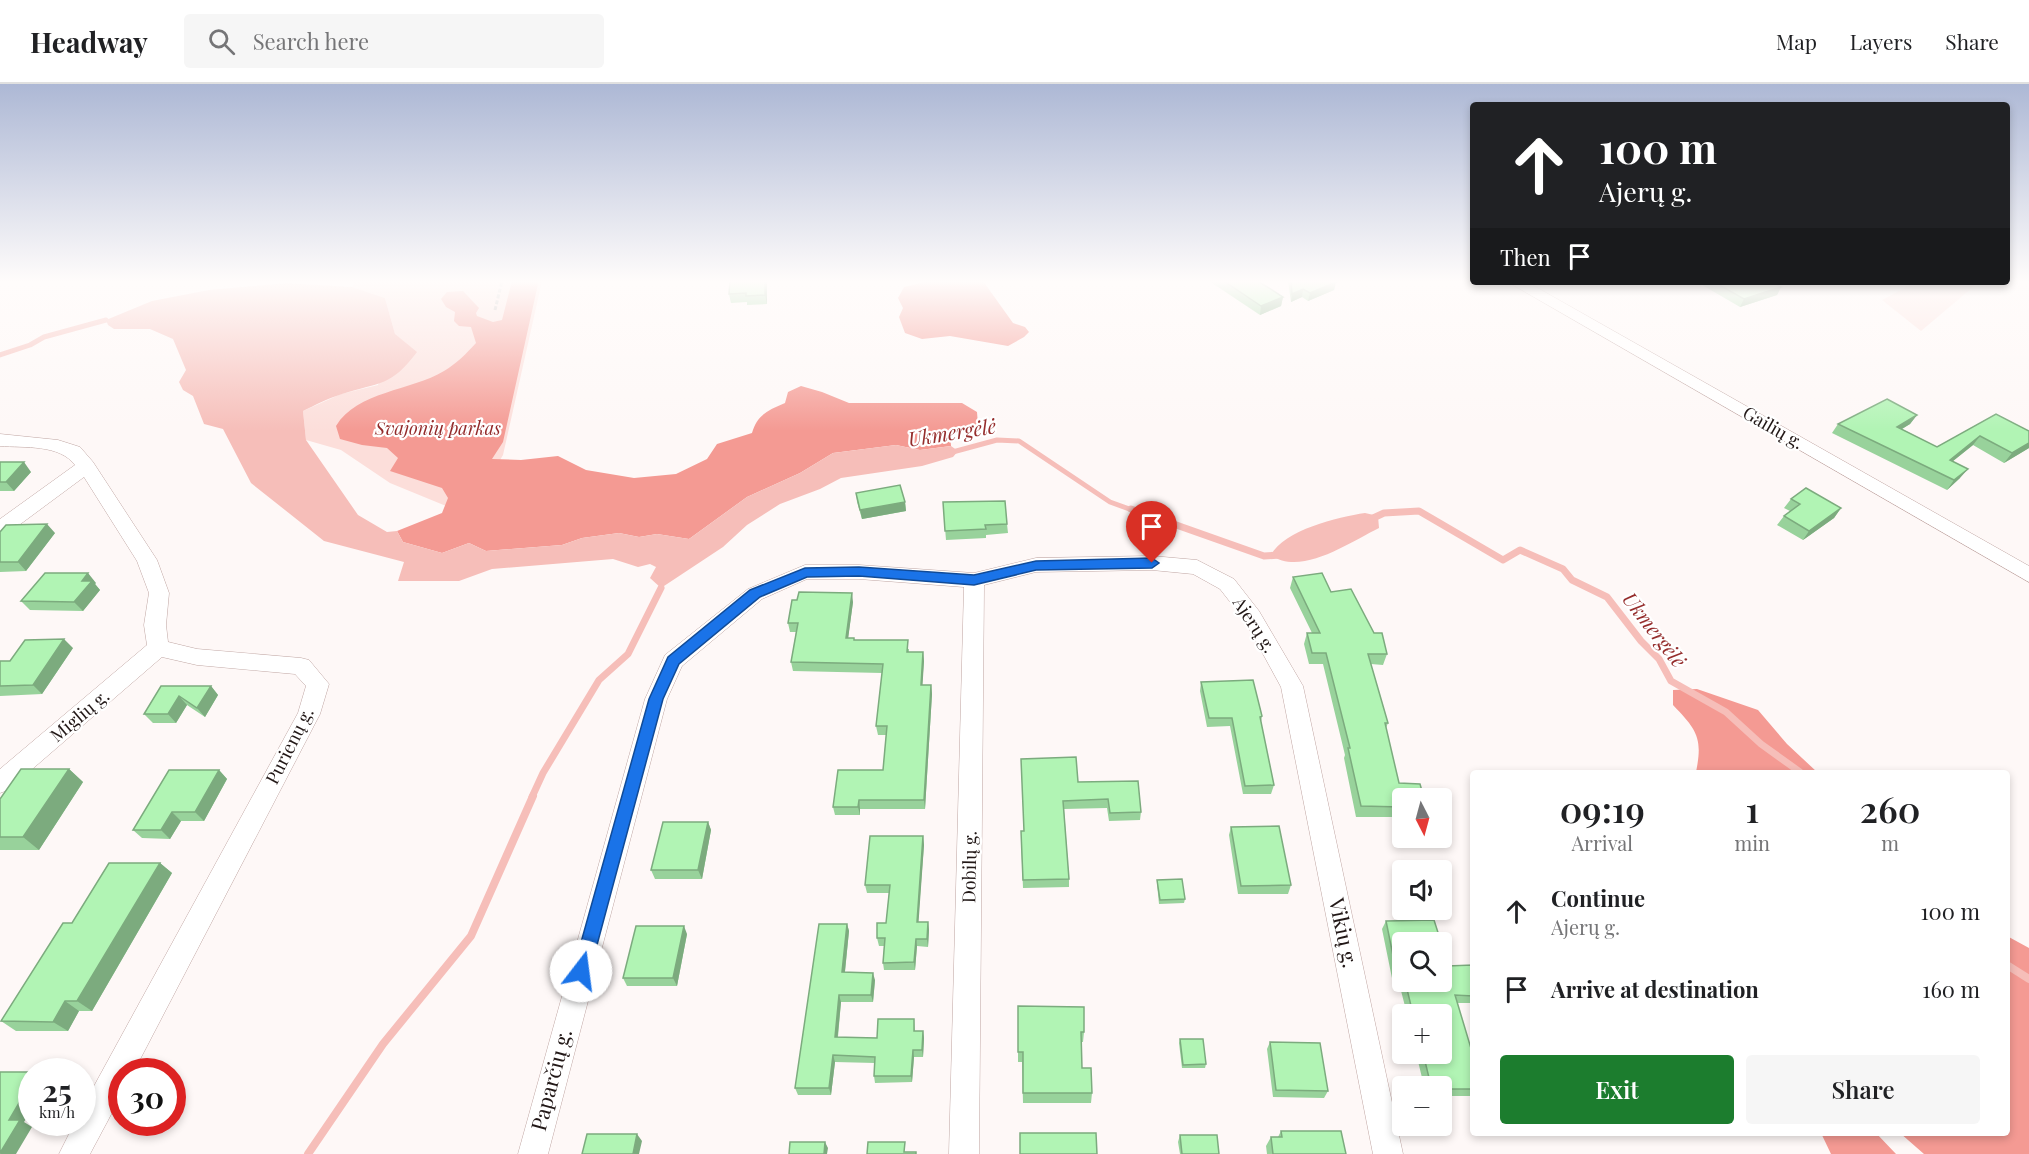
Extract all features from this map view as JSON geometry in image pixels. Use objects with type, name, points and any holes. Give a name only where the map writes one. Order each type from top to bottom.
[{"type":"street","name":"Gailių g.","points":[[1602,331],[2029,575]]},
{"type":"street","points":[[0,441],[52,444],[74,451],[86,466],[147,560],[159,593],[155,625],[158,648]]},
{"type":"street","points":[[0,529],[86,466]]},
{"type":"street","name":"Ajerų g.","points":[[673,661],[755,594],[805,572],[859,572],[974,580],[997,573],[1046,565],[1152,563],[1197,567],[1227,584],[1252,616],[1292,686],[1297,712]]},
{"type":"street","name":"Dobilų g.","points":[[964,1154],[974,580]]},
{"type":"street","name":"Miglių g.","points":[[0,783],[158,648]]},
{"type":"street","name":"Purienų g.","points":[[74,1154],[309,714],[318,684],[301,666],[197,657],[158,648]]},
{"type":"street","name":"Paparčių g.","points":[[533,1154],[652,710],[673,661]]},
{"type":"street","name":"Vikių g.","points":[[1297,712],[1388,1154]]},
{"type":"green space","name":"Svajonių parkas","points":[[394,331],[531,331],[503,455],[468,515],[390,483],[341,450],[306,440],[303,411],[341,394],[378,385]]},
{"type":"green space","points":[[472,331],[528,331],[503,442],[492,459],[521,460],[558,456],[586,470],[634,478],[676,474],[707,459],[717,444],[752,433],[760,417],[785,403],[788,392],[801,386],[849,403],[962,403],[977,412],[978,425],[950,435],[951,446],[920,450],[896,445],[833,453],[800,473],[747,497],[689,539],[657,534],[639,537],[619,533],[582,538],[562,545],[486,551],[469,543],[442,553],[403,542],[397,531],[442,513],[448,498],[442,488],[390,471],[398,458],[387,448],[340,439],[336,426],[345,414],[357,405],[444,371],[476,343]]},
{"type":"green space","points":[[904,331],[1029,332],[1008,346],[950,336],[922,339]]},
{"type":"green space","points":[[1697,689],[1758,710],[1787,744],[1815,770],[1696,770],[1699,751],[1696,735],[1688,721],[1673,705],[1673,690]]},
{"type":"green space","points":[[2010,938],[2029,948],[2029,1154],[1924,1154],[1903,1136],[2010,1136]]},
{"type":"green space","points":[[1822,1136],[1879,1136],[1896,1154],[1831,1154]]},
{"type":"shaded area","points":[[154,331],[394,331],[417,352],[392,378],[332,398],[303,411],[306,440],[358,515],[387,532],[397,531],[403,542],[442,553],[469,543],[486,551],[562,545],[582,538],[619,533],[639,537],[657,534],[689,539],[747,497],[800,473],[833,453],[896,445],[920,450],[951,446],[958,451],[953,457],[922,466],[841,478],[820,489],[780,504],[747,525],[723,547],[661,588],[650,578],[656,567],[650,564],[638,567],[613,559],[492,569],[459,581],[398,581],[404,562],[324,541],[251,483],[223,429],[204,424],[193,396],[183,390],[179,382],[186,370],[173,339]]},
{"type":"shaded area","points":[[1365,513],[1378,516],[1379,528],[1325,555],[1296,562],[1283,561],[1271,555],[1287,538],[1299,532],[1327,521]]},
{"type":"building","points":[[1887,399],[1917,415],[1897,427],[1937,447],[1996,414],[2029,431],[2029,443],[2012,453],[1980,436],[1950,460],[1968,469],[1954,480],[1838,424]]},
{"type":"building","points":[[0,462],[24,462],[6,482],[0,482]]},
{"type":"building","points":[[900,485],[905,502],[860,510],[856,493]]},
{"type":"building","points":[[1806,488],[1841,508],[1809,531],[1784,516],[1800,504],[1791,499]]},
{"type":"building","points":[[1005,501],[1007,524],[985,525],[986,529],[945,531],[943,502]]},
{"type":"building","points":[[47,524],[18,562],[0,562],[0,532],[6,525]]},
{"type":"building","points":[[45,573],[88,573],[82,581],[92,581],[74,602],[21,601]]},
{"type":"building","points":[[1322,573],[1331,592],[1351,589],[1374,633],[1382,633],[1387,654],[1368,654],[1388,723],[1385,723],[1399,783],[1420,784],[1421,788],[1392,788],[1392,807],[1361,806],[1348,748],[1350,748],[1326,653],[1312,653],[1307,633],[1320,633],[1293,577]]},
{"type":"building","points":[[799,592],[852,593],[846,638],[908,640],[907,652],[923,652],[921,685],[931,685],[924,800],[859,800],[858,807],[833,807],[838,770],[883,770],[887,726],[876,726],[883,664],[791,662],[798,623],[788,623],[792,600],[797,600]]},
{"type":"building","points":[[64,639],[33,685],[0,686],[0,661],[10,661],[25,640]]},
{"type":"building","points":[[1253,680],[1274,785],[1245,786],[1232,718],[1209,718],[1201,682]]},
{"type":"building","points":[[161,686],[211,686],[197,708],[179,696],[168,714],[144,714]]},
{"type":"building","points":[[1076,757],[1078,782],[1138,781],[1141,812],[1110,813],[1108,799],[1063,801],[1069,879],[1023,880],[1021,831],[1024,831],[1021,759]]},
{"type":"building","points":[[21,769],[69,769],[23,837],[0,837],[0,799]]},
{"type":"building","points":[[169,770],[219,770],[195,812],[172,812],[161,830],[133,830]]},
{"type":"building","points":[[663,822],[708,822],[698,870],[651,870]]},
{"type":"building","points":[[1279,826],[1291,885],[1241,886],[1231,827]]},
{"type":"building","points":[[870,836],[923,836],[917,922],[928,922],[927,939],[916,939],[914,962],[883,963],[885,938],[877,938],[877,923],[886,923],[890,885],[865,885]]},
{"type":"building","points":[[109,863],[160,863],[77,1001],[65,1001],[53,1022],[1,1021],[63,923],[72,923]]},
{"type":"building","points":[[1182,879],[1185,899],[1160,900],[1157,880]]},
{"type":"building","points":[[1434,920],[1438,932],[1392,932],[1392,950],[1386,921]]},
{"type":"building","points":[[819,924],[847,924],[842,972],[873,973],[871,995],[839,995],[835,1037],[877,1038],[878,1019],[914,1019],[914,1031],[923,1031],[922,1050],[913,1050],[911,1076],[874,1076],[875,1057],[833,1055],[829,1088],[795,1088]]},
{"type":"building","points":[[636,926],[684,926],[673,978],[623,978]]},
{"type":"building","points":[[1470,965],[1470,996],[1455,995],[1470,1045],[1470,1089],[1452,1089],[1452,1076],[1429,1076],[1426,1064],[1452,1064],[1452,1004],[1411,1004],[1408,992],[1452,992],[1452,966]]},
{"type":"building","points":[[1018,1006],[1084,1007],[1084,1032],[1081,1032],[1082,1068],[1091,1068],[1092,1093],[1023,1093],[1023,1052],[1018,1052]]},
{"type":"building","points":[[1180,1039],[1203,1039],[1206,1064],[1183,1065]]},
{"type":"building","points":[[1270,1042],[1320,1043],[1328,1091],[1276,1090]]},
{"type":"building","points":[[0,1072],[18,1072],[18,1105],[9,1120],[18,1120],[18,1123],[0,1153]]},
{"type":"building","points":[[1281,1131],[1341,1131],[1346,1154],[1273,1154],[1271,1137],[1282,1137]]},
{"type":"building","points":[[1020,1133],[1096,1133],[1097,1154],[1020,1154]]},
{"type":"building","points":[[587,1134],[637,1134],[633,1154],[582,1154]]},
{"type":"building","points":[[1180,1135],[1217,1135],[1219,1154],[1182,1154]]},
{"type":"building","points":[[790,1142],[825,1142],[824,1154],[789,1154]]},
{"type":"building","points":[[868,1142],[905,1142],[904,1152],[916,1152],[916,1154],[867,1154]]},
{"type":"waterway","points":[[0,355],[30,345],[44,337],[66,331]]},
{"type":"waterway","name":"Ukmergėlė","points":[[949,453],[997,440],[1019,441],[1110,502],[1135,511]]},
{"type":"waterway","name":"Ukmergėlė","points":[[1131,509],[1264,556],[1280,555]]},
{"type":"waterway","name":"Ukmergėlė","points":[[1371,519],[1384,513],[1419,511],[1503,560],[1520,550],[1563,569],[1572,580],[1607,597],[1641,641],[1659,659],[1671,681],[1726,712],[1761,744],[1797,770]]},
{"type":"waterway","points":[[532,797],[543,773],[599,680],[628,654],[661,588]]},
{"type":"waterway","points":[[308,1154],[383,1044],[471,936],[533,796]]},
{"type":"waterway","name":"Ukmergėlė","points":[[2010,967],[2029,979]]},
{"type":"route","points":[[581,971],[656,699],[673,661],[755,594],[805,572],[859,572],[974,580],[1036,565],[1152,563]]}]
